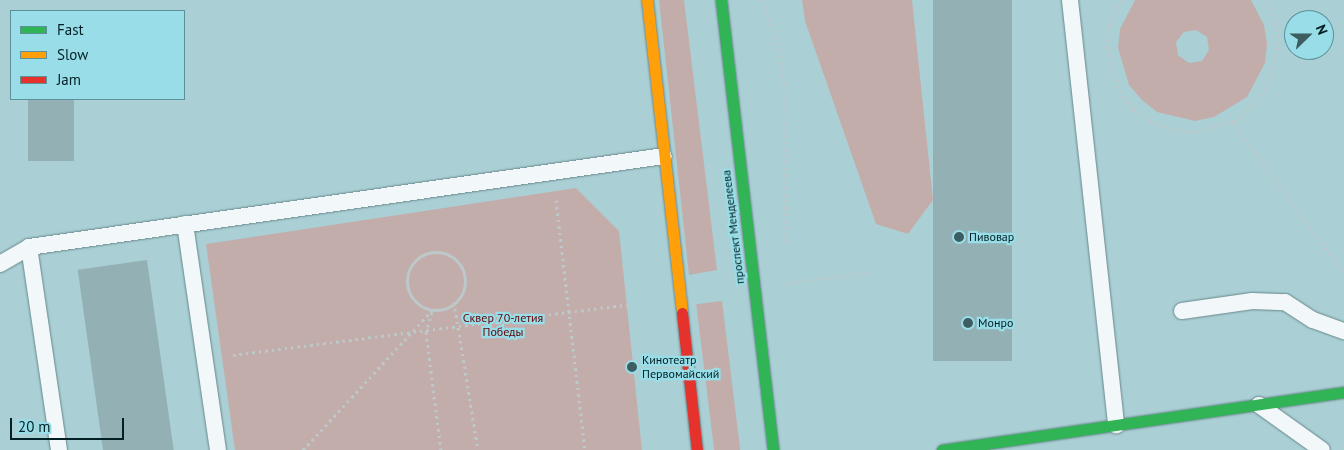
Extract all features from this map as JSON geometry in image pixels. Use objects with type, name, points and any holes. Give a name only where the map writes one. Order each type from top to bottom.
[{"type":"main road","points":[[647,0],[697,450]]},
{"type":"main road","name":"проспект Менделеева","points":[[721,0],[773,450]]},
{"type":"main road","points":[[942,450],[1344,392]]},
{"type":"lane","points":[[1070,0],[1116,426]]},
{"type":"lane","points":[[0,264],[29,247],[664,156]]},
{"type":"lane","points":[[185,224],[218,450]]},
{"type":"lane","points":[[29,247],[59,450]]},
{"type":"lane","points":[[1182,311],[1252,301],[1285,302],[1313,320],[1344,331]]},
{"type":"lane","points":[[1259,405],[1322,450]]},
{"type":"path","points":[[760,0],[777,36],[784,82],[786,245]]},
{"type":"path","points":[[1121,0],[1109,26],[1107,48],[1116,84],[1133,109],[1173,130],[1195,132],[1232,122],[1255,105],[1268,87],[1276,66],[1276,29],[1265,0]]},
{"type":"path","points":[[1232,122],[1344,273]]},
{"type":"path","points":[[553,172],[585,450]]},
{"type":"path","points":[[427,253],[447,254],[461,267],[464,286],[454,302],[448,307],[433,309],[414,301],[406,283],[412,264],[427,253]]},
{"type":"path","points":[[786,274],[786,283],[872,272]]},
{"type":"path","points":[[454,302],[461,327],[478,450]]},
{"type":"path","points":[[204,359],[426,332],[629,304]]},
{"type":"path","points":[[433,309],[426,332],[441,450]]},
{"type":"path","points":[[303,450],[414,333],[433,309]]},
{"type":"green space","points":[[659,0],[684,0],[717,270],[689,275]]},
{"type":"green space","points":[[802,0],[912,0],[933,200],[908,234],[876,224],[805,21]]},
{"type":"green space","points":[[1135,0],[1251,0],[1264,25],[1267,44],[1265,63],[1247,97],[1214,117],[1195,121],[1157,112],[1142,100],[1129,85],[1118,48],[1120,29]],"holes":[[[1196,30],[1207,37],[1209,50],[1202,61],[1189,63],[1178,55],[1176,42],[1184,32]]]},
{"type":"green space","name":"Сквер 70-летия Победы","points":[[576,188],[619,231],[642,450],[235,450],[206,244]]},
{"type":"green space","points":[[722,301],[740,450],[714,450],[696,304]]},
{"type":"building","points":[[933,0],[1012,0],[1012,361],[933,361]]},
{"type":"building","points":[[28,100],[74,100],[74,161],[28,161]]},
{"type":"building","points":[[147,260],[174,450],[103,450],[78,270]]},
{"type":"traffic: fast","points":[[721,0],[773,450]]},
{"type":"traffic: fast","points":[[942,450],[1344,392]]},
{"type":"traffic: slow","points":[[647,0],[682,313]]},
{"type":"traffic: jam","points":[[682,313],[697,450]]},
{"type":"place","name":"Пивовар","points":[[959,237]]},
{"type":"place","name":"Монро","points":[[968,323]]},
{"type":"place","name":"Кинотеатр Первомайский","points":[[632,367]]}]
